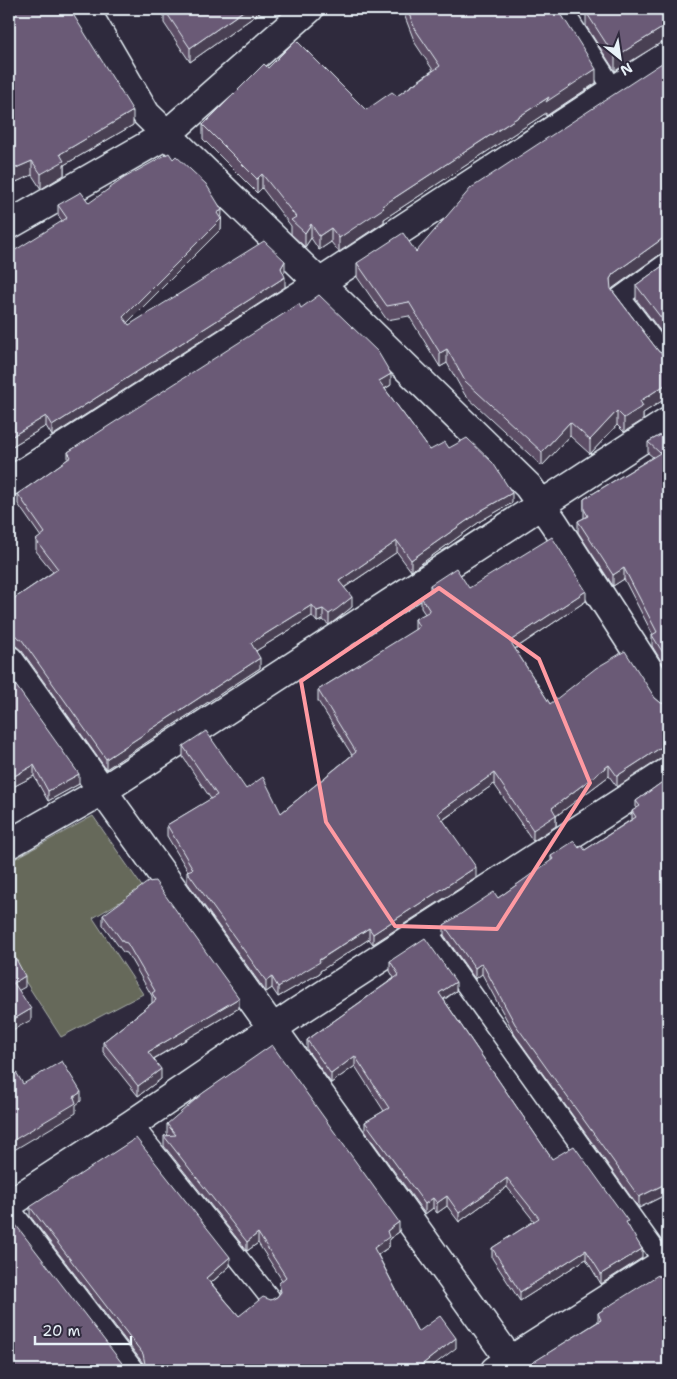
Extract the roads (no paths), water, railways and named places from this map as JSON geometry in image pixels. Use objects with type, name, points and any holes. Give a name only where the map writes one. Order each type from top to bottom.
[{"type":"street","points":[[85,9],[146,114],[318,284],[528,486],[543,505],[668,700]]},
{"type":"street","points":[[9,225],[166,135],[309,9]]},
{"type":"street","points":[[9,482],[318,284],[668,55]]},
{"type":"street","points":[[9,844],[102,791],[668,422]]},
{"type":"street","points":[[9,660],[274,1028],[507,1367],[666,1261]]},
{"type":"street","points":[[9,1205],[426,928],[668,772]]},
{"type":"lane","points":[[562,9],[614,90]]},
{"type":"lane","points":[[668,262],[620,297],[668,359]]},
{"type":"lane","points":[[426,928],[666,1261]]},
{"type":"lane","points":[[132,1124],[270,1298]]},
{"type":"lane","points":[[9,1205],[134,1370]]}]
